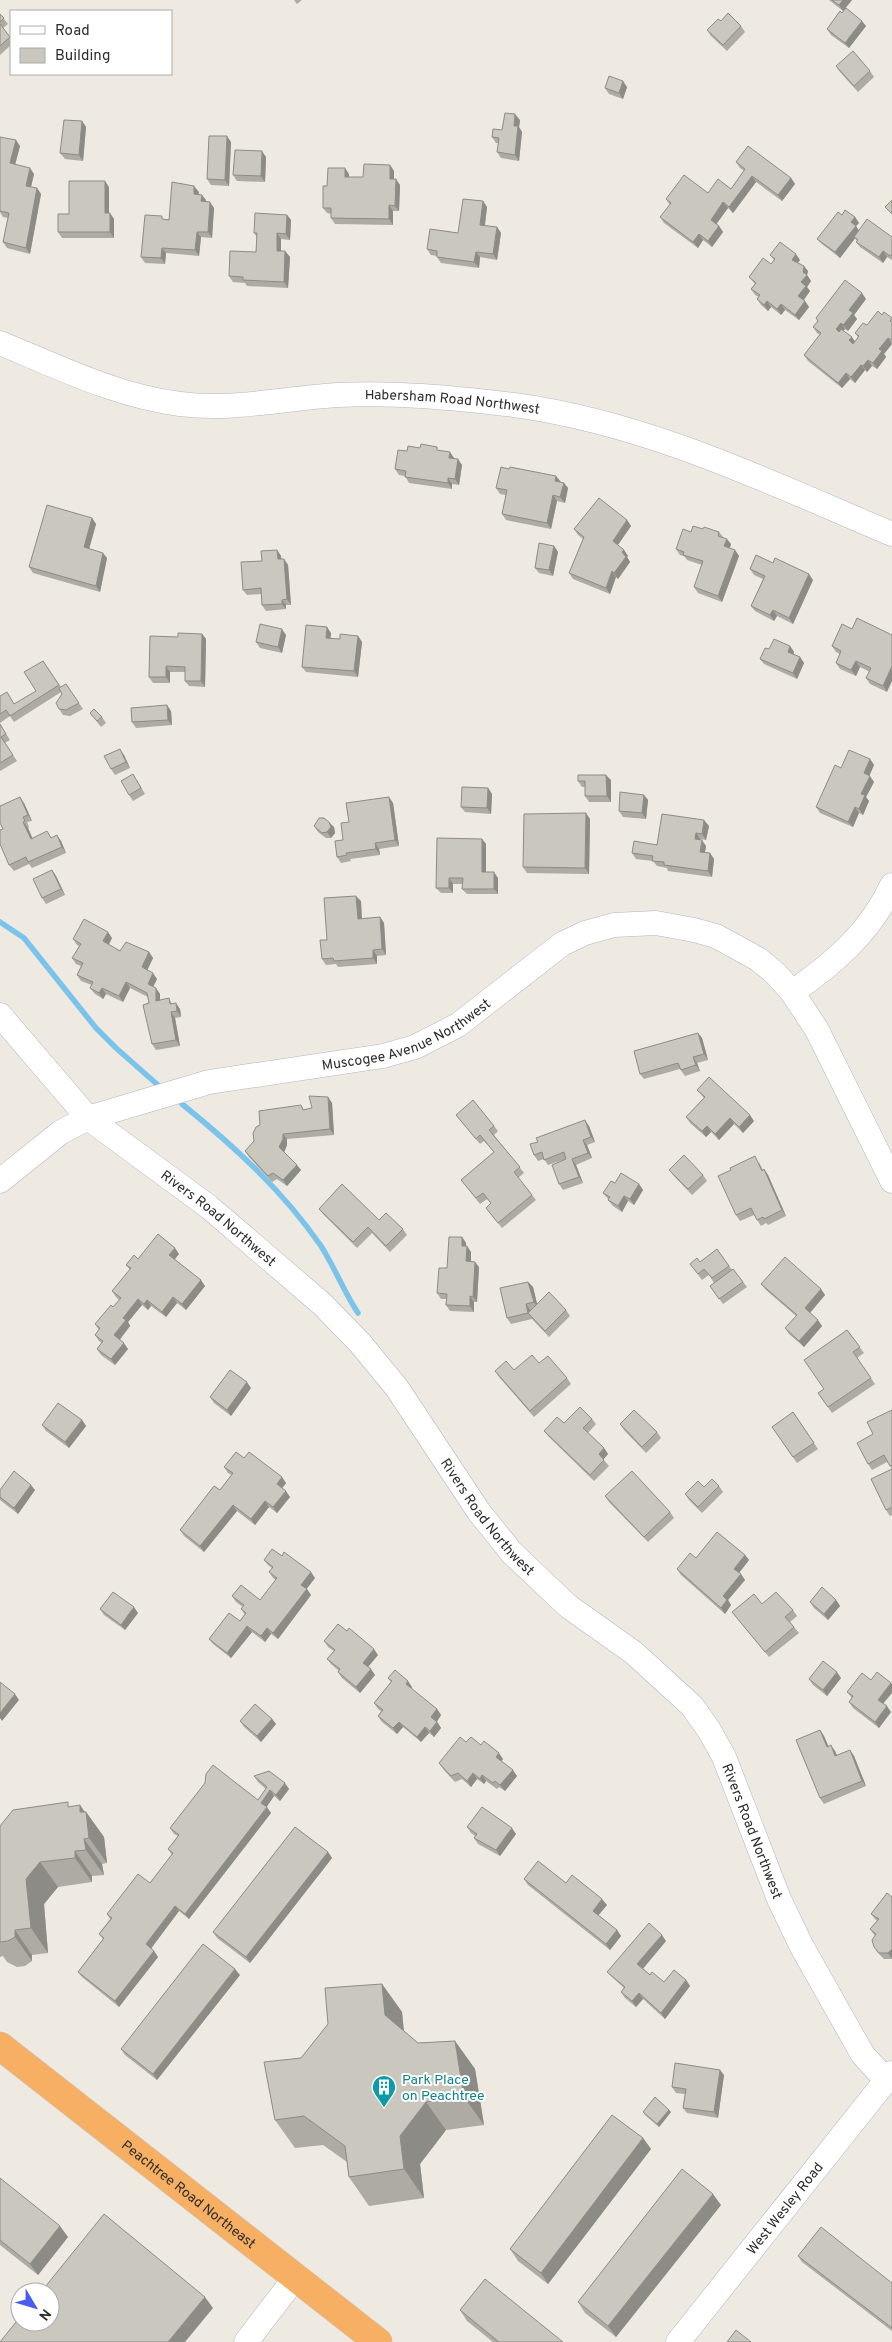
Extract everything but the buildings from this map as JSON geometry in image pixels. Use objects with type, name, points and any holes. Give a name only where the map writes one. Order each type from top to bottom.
[{"type":"highway","name":"Peachtree Road Northeast","points":[[0,2046],[378,2342]]},
{"type":"street","name":"Habersham Road Northwest","points":[[0,343],[112,388],[150,400],[182,405],[232,406],[337,395],[401,394],[515,406],[570,416],[643,434],[707,456],[892,534]]},
{"type":"street","points":[[792,992],[818,975],[845,952],[866,928],[886,899],[892,885]]},
{"type":"street","name":"Muscogee Avenue Northwest","points":[[0,1180],[61,1132],[88,1118],[209,1082],[383,1056],[415,1047],[458,1025],[562,944],[585,933],[614,924],[656,923],[716,936],[758,959],[792,992],[817,1030],[892,1182]]},
{"type":"street","name":"Rivers Road Northwest","points":[[0,1015],[88,1118],[210,1207],[322,1304],[360,1343],[397,1388],[479,1512],[512,1553],[568,1606],[634,1653],[692,1706],[709,1730],[724,1757],[779,1899],[802,1947],[863,2056],[889,2077]]},
{"type":"street","name":"West Wesley Road","points":[[678,2342],[889,2077]]},
{"type":"street","points":[[246,2342],[295,2278]]},
{"type":"waterway","points":[[0,922],[24,938],[96,1028],[159,1086]]},
{"type":"waterway","points":[[182,1104],[257,1170],[291,1207],[321,1246],[358,1313]]},
{"type":"place","name":"Park Place on Peachtree","points":[[384,2108]]}]
